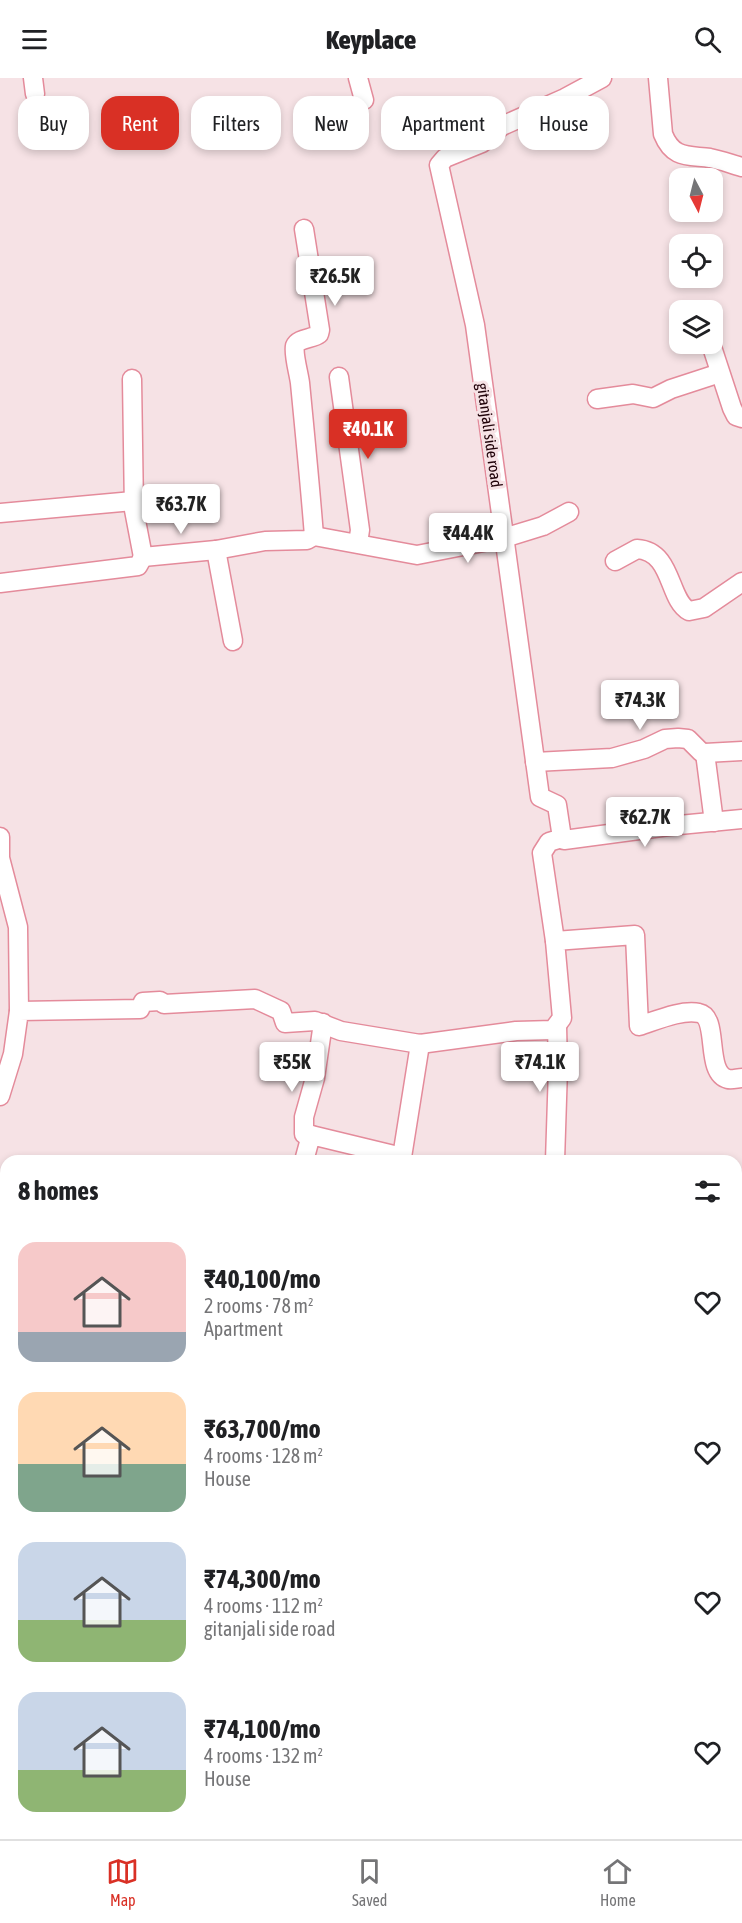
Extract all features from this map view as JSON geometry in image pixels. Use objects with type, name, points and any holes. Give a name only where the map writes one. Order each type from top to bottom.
[{"type":"street","points":[[358,78],[363,96]]},
{"type":"street","name":"gitanjali side road","points":[[562,838],[557,805],[540,797],[475,325],[439,165],[445,158],[483,143],[502,126],[565,98],[602,78]]},
{"type":"street","points":[[658,78],[663,134],[666,143],[675,152],[684,156],[720,160],[742,167]]},
{"type":"street","points":[[304,229],[320,330],[315,337],[298,342],[295,345],[295,351],[300,379],[314,536]]},
{"type":"street","points":[[714,354],[732,408],[736,416],[742,418]]},
{"type":"street","points":[[597,399],[633,394],[653,398],[671,389],[720,373]]},
{"type":"street","points":[[339,377],[360,530],[358,543]]},
{"type":"street","points":[[0,583],[138,566],[143,557],[133,501],[132,379]]},
{"type":"street","points":[[0,513],[133,501]]},
{"type":"street","points":[[143,557],[216,550],[265,541],[307,540],[314,536],[417,555],[504,538],[543,526],[569,512]]},
{"type":"street","points":[[615,561],[638,549],[651,552],[662,564],[684,609],[689,611],[704,608],[742,582]]},
{"type":"street","points":[[216,550],[233,641]]},
{"type":"street","points":[[536,762],[612,758],[665,740],[678,738],[688,739],[705,753],[742,751]]},
{"type":"street","points":[[705,753],[714,822]]},
{"type":"street","points":[[20,1011],[140,1009],[143,1002],[160,1001],[164,1004],[255,999],[281,1011],[285,1023],[315,1021],[341,1030],[420,1044],[516,1031],[553,1030],[562,1018],[555,941],[542,853],[549,842],[562,838],[564,840],[742,819]]},
{"type":"street","points":[[0,837],[0,858],[18,927],[20,1011],[13,1054],[0,1096]]},
{"type":"street","points":[[555,941],[635,935],[639,1026],[676,1014],[700,1013],[710,1027],[715,1063],[720,1074],[728,1079],[742,1078]]},
{"type":"street","points":[[323,1023],[315,1078],[304,1116],[304,1134],[394,1155]]},
{"type":"street","points":[[555,1155],[557,1026]]},
{"type":"street","points":[[402,1155],[420,1044]]},
{"type":"street","points":[[306,1155],[311,1135]]}]
